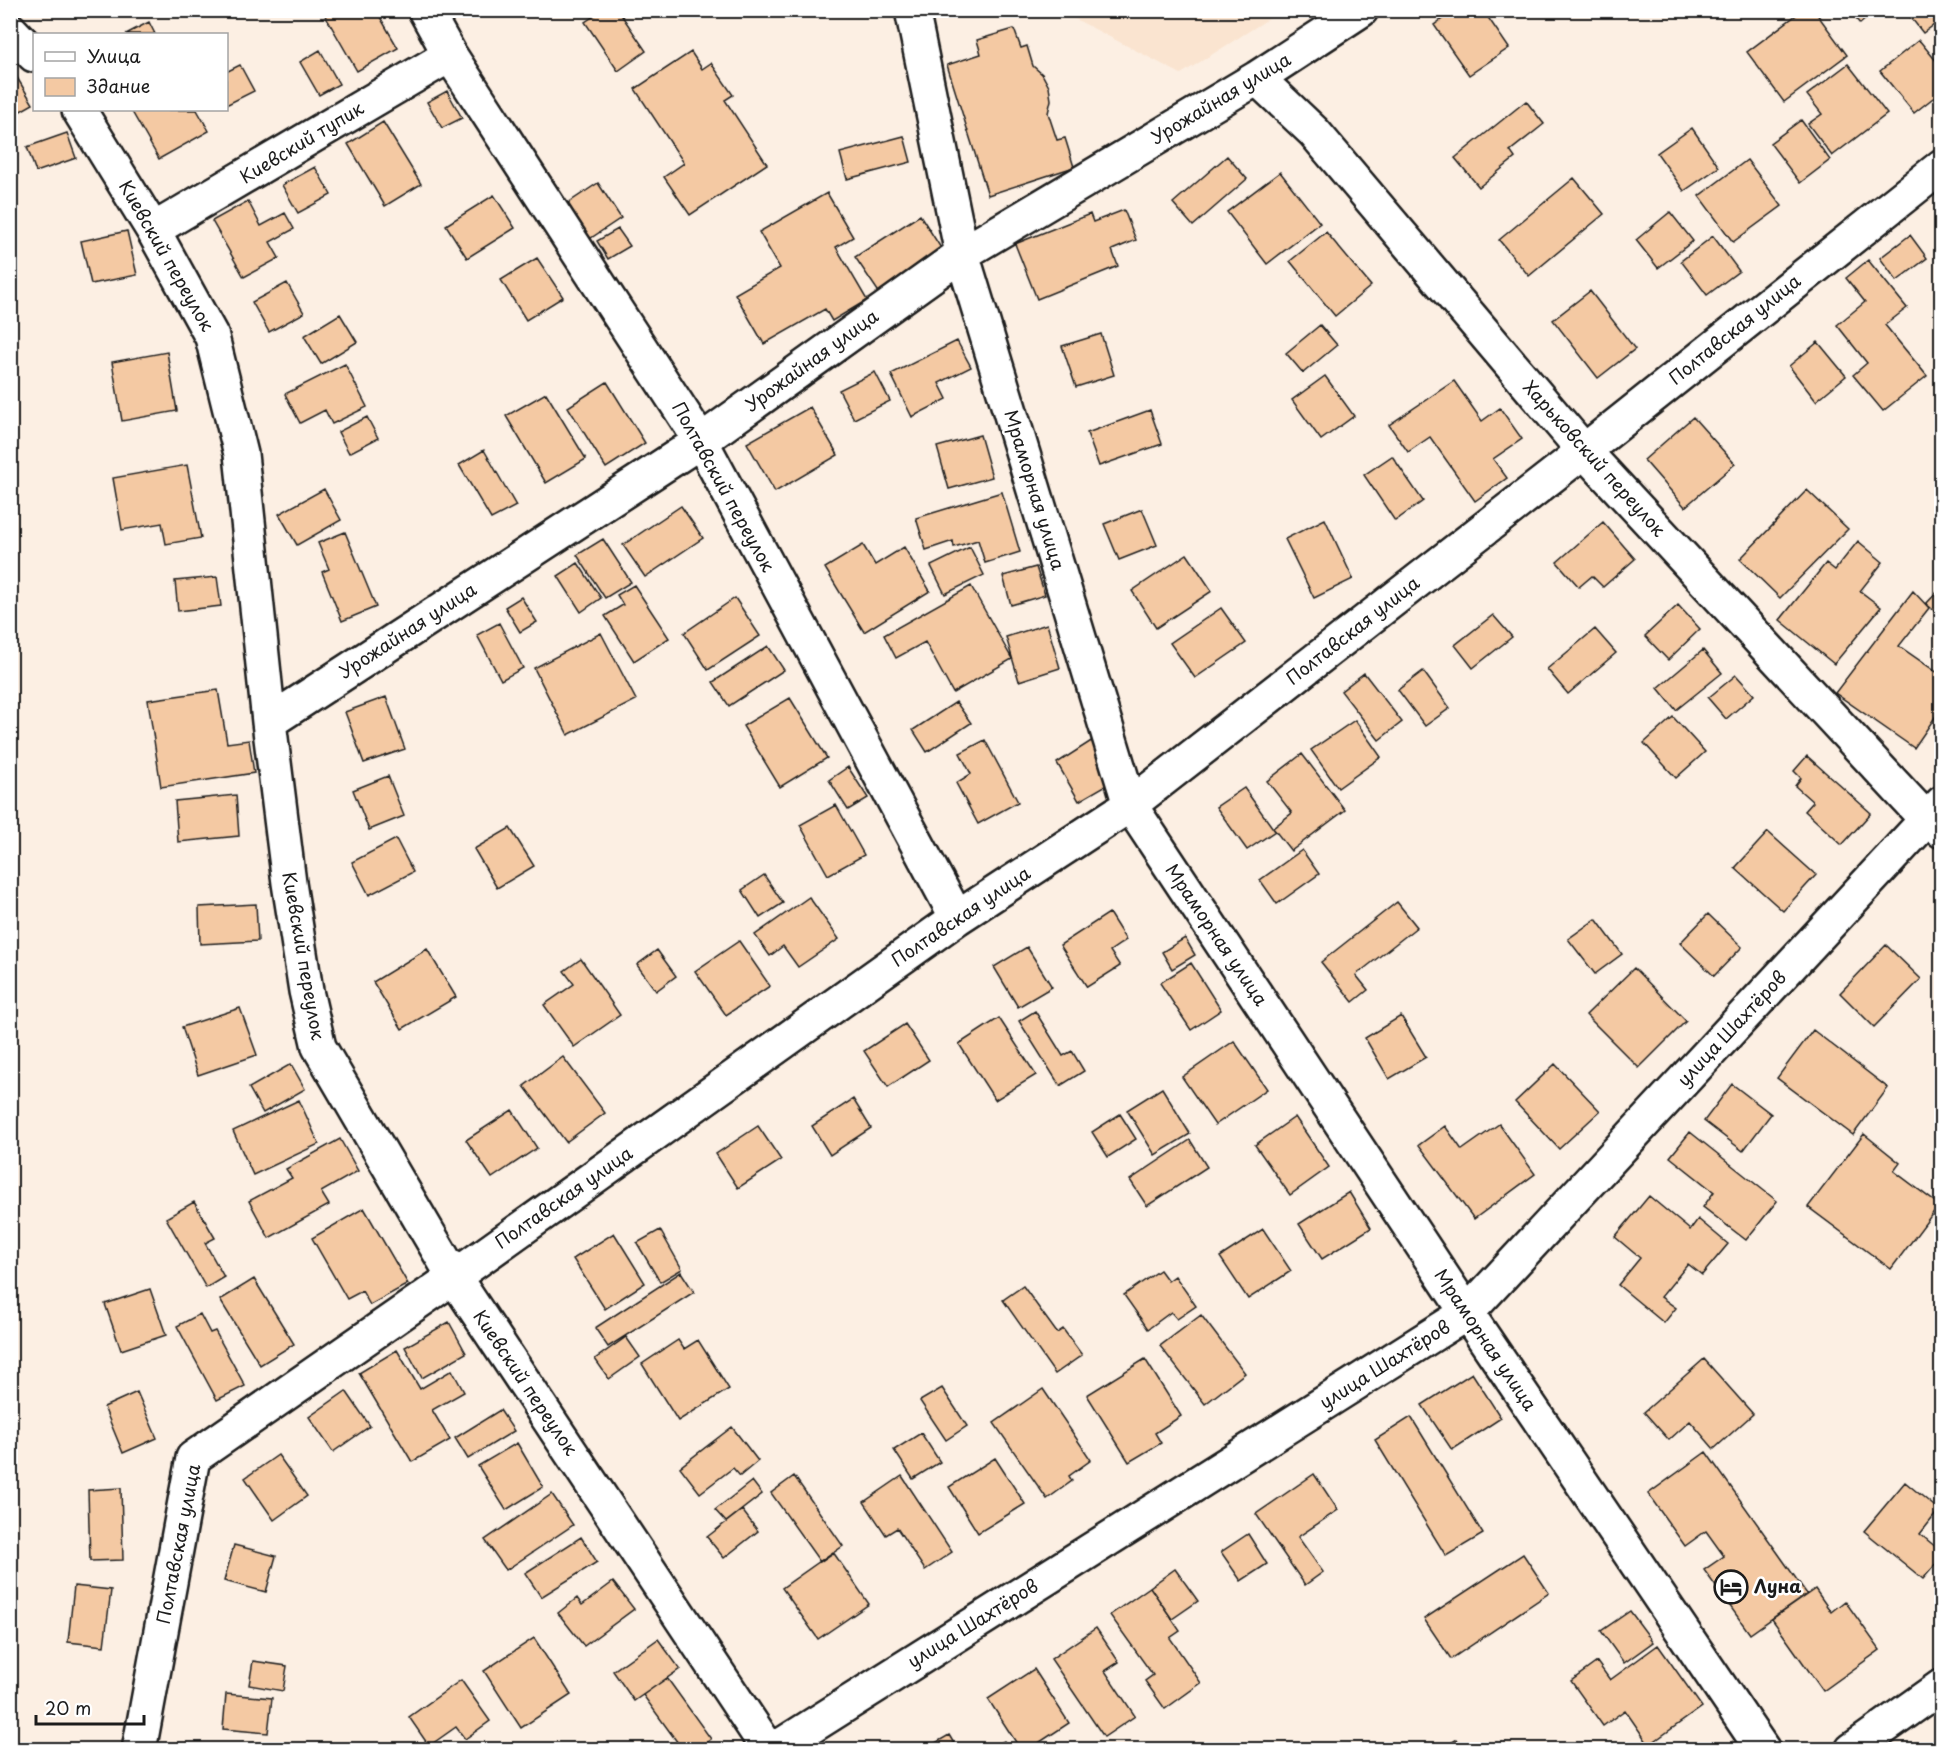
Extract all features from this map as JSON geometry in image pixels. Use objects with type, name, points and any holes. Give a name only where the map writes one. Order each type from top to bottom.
[{"type":"street","name":"Полтавский переулок","points":[[425,10],[450,55],[701,441],[957,918]]},
{"type":"street","name":"Мраморная улица","points":[[912,10],[962,254],[1130,806],[1467,1313],[1763,1749]]},
{"type":"street","name":"Урожайная улица","points":[[269,722],[701,441],[962,254],[1257,78],[1361,10]]},
{"type":"street","points":[[10,30],[33,53]]},
{"type":"street","name":"Киевский тупик","points":[[153,230],[450,55]]},
{"type":"street","name":"Харьковский переулок","points":[[1257,78],[1314,132],[1584,451],[1937,818]]},
{"type":"street","name":"Киевский переулок","points":[[80,111],[153,230],[212,337],[241,454],[269,722],[289,883],[306,991],[319,1047],[454,1277],[771,1749]]},
{"type":"street","name":"Полтавская улица","points":[[139,1749],[193,1458],[454,1277],[957,918],[1130,806],[1584,451],[1941,166]]},
{"type":"street","name":"улица Шахтёров","points":[[771,1749],[1467,1313],[1937,818]]},
{"type":"street","points":[[1852,1749],[1941,1686]]},
{"type":"shaded area","points":[[1060,11],[1281,11],[1181,74]]},
{"type":"building","points":[[322,10],[376,10],[398,48],[357,71]]},
{"type":"building","points":[[603,10],[618,10],[646,51],[618,71],[585,22]]},
{"type":"building","points":[[1455,10],[1483,10],[1509,48],[1469,75],[1434,25]]},
{"type":"building","points":[[1803,10],[1814,10],[1847,55],[1784,102],[1747,52]]},
{"type":"building","points":[[1849,10],[1876,10],[1860,24]]},
{"type":"building","points":[[1905,10],[1937,10],[1942,19],[1923,33]]},
{"type":"building","points":[[149,22],[154,33],[128,33]]},
{"type":"building","points":[[1014,29],[1021,48],[1027,46],[1033,66],[1042,74],[1049,87],[1051,100],[1048,113],[1057,140],[1065,138],[1074,167],[988,195],[947,65],[981,54],[977,40]]},
{"type":"building","points":[[1919,40],[1942,68],[1942,91],[1914,113],[1880,71]]},
{"type":"building","points":[[320,50],[339,84],[319,95],[300,62]]},
{"type":"building","points":[[691,52],[702,69],[711,63],[733,95],[725,100],[767,164],[690,215],[664,177],[684,163],[635,89]]},
{"type":"building","points":[[1848,64],[1887,114],[1832,156],[1808,124],[1822,114],[1807,95]]},
{"type":"building","points":[[240,65],[254,91],[228,104],[228,71]]},
{"type":"building","points":[[10,66],[33,104],[10,117]]},
{"type":"building","points":[[447,91],[462,118],[442,128],[427,102]]},
{"type":"building","points":[[1526,101],[1544,124],[1510,151],[1515,158],[1479,187],[1455,158]]},
{"type":"building","points":[[132,111],[198,111],[209,131],[159,159]]},
{"type":"building","points":[[1801,120],[1830,160],[1800,183],[1770,143]]},
{"type":"building","points":[[383,122],[421,184],[385,206],[348,144]]},
{"type":"building","points":[[1692,128],[1719,167],[1684,191],[1657,153]]},
{"type":"building","points":[[67,133],[76,158],[36,172],[27,147]]},
{"type":"building","points":[[904,136],[911,162],[847,179],[840,153]]},
{"type":"building","points":[[1227,156],[1247,179],[1193,226],[1173,203]]},
{"type":"building","points":[[1747,160],[1782,206],[1733,242],[1699,196]]},
{"type":"building","points":[[315,167],[331,195],[298,213],[282,185]]},
{"type":"building","points":[[1280,172],[1320,223],[1267,264],[1227,212]]},
{"type":"building","points":[[1574,178],[1604,214],[1529,276],[1499,240]]},
{"type":"building","points":[[598,183],[621,218],[588,240],[565,205]]},
{"type":"building","points":[[827,193],[853,237],[836,247],[867,300],[832,321],[825,309],[764,344],[735,294],[780,268],[759,232]]},
{"type":"building","points":[[494,195],[515,228],[467,258],[446,225]]},
{"type":"building","points":[[248,201],[261,226],[285,213],[294,229],[270,242],[279,258],[244,277],[212,221]]},
{"type":"building","points":[[1124,210],[1136,240],[1112,250],[1118,266],[1037,299],[1015,244],[1090,214],[1093,222]]},
{"type":"building","points":[[1670,212],[1693,241],[1658,268],[1636,240]]},
{"type":"building","points":[[920,215],[946,256],[882,297],[855,257]]},
{"type":"building","points":[[618,229],[630,246],[608,259],[597,241]]},
{"type":"building","points":[[127,231],[137,275],[91,284],[81,241]]},
{"type":"building","points":[[1326,232],[1371,286],[1335,316],[1290,261]]},
{"type":"building","points":[[1910,235],[1927,258],[1897,281],[1880,258]]},
{"type":"building","points":[[1713,236],[1739,271],[1707,295],[1681,261]]},
{"type":"building","points":[[537,258],[563,297],[526,320],[501,280]]},
{"type":"building","points":[[1868,260],[1907,308],[1885,325],[1927,376],[1883,411],[1853,375],[1867,363],[1837,325],[1865,302],[1846,278]]},
{"type":"building","points":[[287,283],[304,313],[269,332],[252,302]]},
{"type":"building","points":[[1590,291],[1635,349],[1598,378],[1553,320]]},
{"type":"building","points":[[340,314],[357,342],[321,364],[304,336]]},
{"type":"building","points":[[1320,325],[1337,345],[1303,373],[1286,353]]},
{"type":"building","points":[[1101,334],[1114,375],[1076,387],[1062,346]]},
{"type":"building","points":[[957,341],[971,367],[939,383],[947,399],[912,417],[891,374]]},
{"type":"building","points":[[1818,342],[1846,376],[1816,401],[1789,366]]},
{"type":"building","points":[[167,352],[177,411],[122,421],[112,362]]},
{"type":"building","points":[[345,364],[367,407],[332,424],[325,410],[300,423],[285,394]]},
{"type":"building","points":[[875,372],[890,401],[854,419],[839,390]]},
{"type":"building","points":[[1325,376],[1354,416],[1321,440],[1292,400]]},
{"type":"building","points":[[1454,381],[1482,421],[1500,408],[1522,439],[1493,459],[1507,478],[1475,501],[1430,437],[1408,452],[1389,425]]},
{"type":"building","points":[[607,382],[645,443],[606,468],[568,407]]},
{"type":"building","points":[[546,393],[586,459],[546,483],[506,416]]},
{"type":"building","points":[[810,407],[838,455],[775,492],[747,443]]},
{"type":"building","points":[[1150,410],[1162,444],[1099,466],[1087,433]]},
{"type":"building","points":[[367,417],[378,438],[349,453],[338,432]]},
{"type":"building","points":[[1693,417],[1735,464],[1685,507],[1644,460]]},
{"type":"building","points":[[980,435],[992,477],[949,489],[937,447]]},
{"type":"building","points":[[484,450],[516,506],[491,519],[459,465]]},
{"type":"building","points":[[1392,456],[1423,501],[1395,521],[1364,475]]},
{"type":"building","points":[[187,465],[201,538],[166,544],[162,523],[122,530],[113,478]]},
{"type":"building","points":[[324,489],[341,520],[297,545],[279,514]]},
{"type":"building","points":[[1807,490],[1848,529],[1780,598],[1740,559]]},
{"type":"building","points":[[1002,492],[1020,552],[985,563],[978,540],[954,547],[953,541],[926,550],[916,518]]},
{"type":"building","points":[[681,506],[703,538],[645,577],[623,545]]},
{"type":"building","points":[[1142,509],[1157,545],[1119,560],[1104,524]]},
{"type":"building","points":[[1325,519],[1353,579],[1314,598],[1285,539]]},
{"type":"building","points":[[1603,522],[1635,559],[1603,587],[1592,576],[1579,587],[1557,562]]},
{"type":"building","points":[[345,532],[376,607],[342,621],[322,572],[329,569],[318,543]]},
{"type":"building","points":[[603,539],[631,582],[605,598],[577,555]]},
{"type":"building","points":[[1858,541],[1883,562],[1860,591],[1881,607],[1834,664],[1780,620],[1826,563],[1835,570]]},
{"type":"building","points":[[863,545],[875,565],[904,547],[930,591],[864,632],[825,568]]},
{"type":"building","points":[[970,547],[984,575],[945,594],[931,566]]},
{"type":"building","points":[[1187,554],[1212,591],[1156,628],[1132,591]]},
{"type":"building","points":[[578,563],[601,598],[581,612],[558,576]]},
{"type":"building","points":[[1036,567],[1045,595],[1011,605],[1003,576]]},
{"type":"building","points":[[217,577],[221,606],[178,611],[175,581]]},
{"type":"building","points":[[634,585],[669,638],[634,661],[605,616],[623,605],[617,595]]},
{"type":"building","points":[[971,586],[1012,659],[953,693],[925,642],[896,658],[884,635]]},
{"type":"building","points":[[1942,587],[1942,617],[1926,604]]},
{"type":"building","points":[[1913,591],[1929,608],[1899,646],[1942,676],[1942,707],[1914,748],[1835,693]]},
{"type":"building","points":[[521,597],[537,622],[520,632],[505,607]]},
{"type":"building","points":[[735,598],[760,636],[708,670],[684,633]]},
{"type":"building","points":[[1678,605],[1700,629],[1668,660],[1645,636]]},
{"type":"building","points":[[1221,608],[1246,643],[1195,678],[1170,643]]},
{"type":"building","points":[[1493,615],[1512,637],[1473,668],[1455,645]]},
{"type":"building","points":[[499,623],[523,668],[501,680],[477,635]]},
{"type":"building","points":[[1047,624],[1060,668],[1019,681],[1006,637]]},
{"type":"building","points":[[1595,629],[1616,653],[1568,694],[1547,669]]},
{"type":"building","points":[[601,633],[636,700],[568,735],[534,668]]},
{"type":"building","points":[[768,646],[784,670],[729,706],[713,682]]},
{"type":"building","points":[[1703,650],[1722,673],[1676,710],[1658,688]]},
{"type":"building","points":[[1423,671],[1450,708],[1425,726],[1398,690]]},
{"type":"building","points":[[1364,673],[1402,722],[1379,740],[1341,691]]},
{"type":"building","points":[[1736,675],[1754,695],[1726,719],[1708,698]]},
{"type":"building","points":[[218,690],[227,743],[249,740],[254,773],[161,787],[148,700]]},
{"type":"building","points":[[386,697],[405,749],[364,763],[345,712]]},
{"type":"building","points":[[790,698],[827,758],[780,787],[743,726]]},
{"type":"building","points":[[956,702],[971,723],[927,752],[913,730]]},
{"type":"building","points":[[1673,717],[1705,752],[1676,778],[1644,743]]},
{"type":"building","points":[[1355,720],[1381,757],[1338,788],[1311,750]]},
{"type":"building","points":[[1096,738],[1110,783],[1079,801],[1057,763]]},
{"type":"building","points":[[985,740],[1018,802],[978,824],[956,783],[971,774],[960,753]]},
{"type":"building","points":[[1302,754],[1345,810],[1291,851],[1273,828],[1292,813],[1267,781]]},
{"type":"building","points":[[1807,756],[1871,813],[1842,845],[1805,811],[1813,802],[1795,786],[1801,778],[1794,771]]},
{"type":"building","points":[[848,767],[868,798],[848,810],[829,780]]},
{"type":"building","points":[[388,776],[404,816],[369,830],[353,790]]},
{"type":"building","points":[[1244,788],[1275,831],[1247,850],[1216,807]]},
{"type":"building","points":[[236,795],[239,836],[178,842],[175,801]]},
{"type":"building","points":[[836,805],[864,855],[828,875],[800,825]]},
{"type":"building","points":[[510,828],[534,866],[497,888],[474,849]]},
{"type":"building","points":[[1768,832],[1816,875],[1783,911],[1735,868]]},
{"type":"building","points":[[396,839],[413,872],[369,895],[352,862]]},
{"type":"building","points":[[1302,850],[1319,874],[1277,904],[1260,880]]},
{"type":"building","points":[[764,875],[783,903],[760,918],[742,890]]},
{"type":"building","points":[[809,897],[839,939],[798,967],[783,946],[770,956],[755,935]]},
{"type":"building","points":[[1397,902],[1417,927],[1356,975],[1368,990],[1353,1002],[1321,962]]},
{"type":"building","points":[[256,904],[258,941],[200,944],[199,907]]},
{"type":"building","points":[[1109,913],[1126,940],[1110,951],[1120,966],[1087,987],[1060,945]]},
{"type":"building","points":[[1708,914],[1742,947],[1714,976],[1680,943]]},
{"type":"building","points":[[1596,919],[1622,954],[1595,974],[1568,939]]},
{"type":"building","points":[[1185,938],[1195,955],[1172,969],[1162,952]]},
{"type":"building","points":[[739,941],[770,986],[726,1015],[695,971]]},
{"type":"building","points":[[1886,945],[1921,979],[1874,1027],[1840,993]]},
{"type":"building","points":[[1027,947],[1052,987],[1018,1007],[994,967]]},
{"type":"building","points":[[427,949],[456,997],[402,1029],[373,982]]},
{"type":"building","points":[[657,950],[676,976],[656,991],[637,965]]},
{"type":"building","points":[[581,959],[620,1015],[574,1047],[544,1005],[574,984],[564,971]]},
{"type":"building","points":[[1191,963],[1221,1010],[1191,1030],[1160,983]]},
{"type":"building","points":[[1634,968],[1686,1021],[1639,1068],[1586,1015]]},
{"type":"building","points":[[240,1008],[257,1055],[198,1075],[182,1027]]},
{"type":"building","points":[[1035,1011],[1063,1056],[1072,1051],[1084,1071],[1060,1086],[1019,1021]]},
{"type":"building","points":[[1401,1016],[1426,1057],[1389,1079],[1365,1038]]},
{"type":"building","points":[[999,1018],[1036,1075],[995,1100],[959,1044]]},
{"type":"building","points":[[905,1024],[929,1060],[888,1087],[864,1051]]},
{"type":"building","points":[[1813,1030],[1888,1088],[1853,1135],[1777,1078]]},
{"type":"building","points":[[1234,1041],[1267,1089],[1215,1125],[1182,1077]]},
{"type":"building","points":[[563,1057],[605,1113],[566,1142],[524,1086]]},
{"type":"building","points":[[291,1064],[305,1089],[263,1113],[249,1088]]},
{"type":"building","points":[[1555,1064],[1600,1111],[1559,1149],[1515,1102]]},
{"type":"building","points":[[1732,1084],[1771,1114],[1743,1151],[1704,1121]]},
{"type":"building","points":[[1162,1088],[1190,1134],[1155,1155],[1127,1110]]},
{"type":"building","points":[[853,1099],[871,1128],[830,1155],[812,1126]]},
{"type":"building","points":[[299,1100],[319,1144],[253,1175],[233,1131]]},
{"type":"building","points":[[512,1110],[537,1148],[492,1178],[466,1140]]},
{"type":"building","points":[[1120,1114],[1136,1139],[1108,1157],[1092,1132]]},
{"type":"building","points":[[1295,1117],[1329,1167],[1290,1195],[1255,1145]]},
{"type":"building","points":[[1499,1124],[1535,1174],[1474,1219],[1419,1145],[1445,1126],[1462,1150]]},
{"type":"building","points":[[758,1126],[781,1160],[738,1188],[716,1154]]},
{"type":"building","points":[[1690,1132],[1777,1201],[1746,1240],[1703,1207],[1714,1192],[1670,1157]]},
{"type":"building","points":[[1864,1134],[1900,1163],[1894,1171],[1939,1205],[1891,1269],[1808,1207]]},
{"type":"building","points":[[340,1139],[358,1171],[321,1192],[329,1205],[269,1238],[249,1201],[292,1178],[286,1169]]},
{"type":"building","points":[[1190,1140],[1207,1167],[1147,1206],[1130,1180]]},
{"type":"building","points":[[1349,1192],[1371,1228],[1322,1259],[1299,1224]]},
{"type":"building","points":[[1649,1196],[1690,1230],[1698,1219],[1728,1244],[1702,1275],[1688,1264],[1661,1297],[1676,1308],[1664,1323],[1618,1285],[1640,1258],[1615,1237]]},
{"type":"building","points":[[194,1202],[215,1238],[205,1243],[224,1277],[206,1288],[166,1218]]},
{"type":"building","points":[[364,1208],[408,1284],[370,1305],[362,1291],[347,1299],[312,1238]]},
{"type":"building","points":[[1263,1229],[1291,1271],[1248,1299],[1220,1257]]},
{"type":"building","points":[[660,1230],[682,1269],[660,1282],[637,1243]]},
{"type":"building","points":[[614,1233],[645,1283],[605,1309],[573,1259]]},
{"type":"building","points":[[1160,1270],[1168,1281],[1175,1276],[1196,1306],[1177,1319],[1171,1312],[1148,1329],[1124,1295]]},
{"type":"building","points":[[681,1272],[694,1292],[608,1347],[595,1328]]},
{"type":"building","points":[[254,1279],[294,1344],[260,1365],[220,1300]]},
{"type":"building","points":[[1023,1286],[1057,1333],[1063,1329],[1082,1355],[1055,1374],[1003,1300]]},
{"type":"building","points":[[150,1289],[166,1335],[121,1350],[105,1304]]},
{"type":"building","points":[[200,1314],[210,1333],[215,1331],[245,1386],[217,1400],[177,1326]]},
{"type":"building","points":[[1201,1315],[1245,1373],[1205,1404],[1160,1346]]},
{"type":"building","points":[[449,1322],[466,1353],[422,1378],[405,1347]]},
{"type":"building","points":[[626,1337],[640,1357],[609,1379],[595,1359]]},
{"type":"building","points":[[678,1340],[684,1349],[698,1340],[729,1389],[678,1421],[642,1364]]},
{"type":"building","points":[[397,1350],[420,1389],[452,1370],[464,1392],[432,1410],[450,1440],[412,1462],[359,1373]]},
{"type":"building","points":[[1145,1359],[1181,1416],[1155,1433],[1161,1443],[1129,1462],[1087,1395]]},
{"type":"building","points":[[1704,1359],[1753,1414],[1714,1449],[1690,1421],[1669,1440],[1644,1412]]},
{"type":"building","points":[[1472,1373],[1501,1418],[1452,1450],[1422,1405]]},
{"type":"building","points":[[942,1388],[967,1426],[946,1440],[920,1401]]},
{"type":"building","points":[[1043,1389],[1091,1460],[1069,1476],[1072,1481],[1047,1499],[994,1423]]},
{"type":"building","points":[[346,1391],[370,1426],[333,1452],[309,1417]]},
{"type":"building","points":[[137,1392],[157,1438],[123,1453],[104,1407]]},
{"type":"building","points":[[500,1410],[514,1431],[468,1459],[455,1438]]},
{"type":"building","points":[[1411,1417],[1483,1534],[1446,1556],[1375,1440]]},
{"type":"building","points":[[732,1427],[758,1461],[740,1476],[733,1468],[700,1493],[680,1467]]},
{"type":"building","points":[[921,1433],[940,1462],[913,1479],[894,1450]]},
{"type":"building","points":[[517,1443],[543,1487],[506,1510],[478,1466]]},
{"type":"building","points":[[1706,1452],[1807,1594],[1750,1634],[1704,1570],[1724,1556],[1706,1531],[1685,1546],[1648,1494]]},
{"type":"building","points":[[278,1455],[307,1496],[274,1520],[245,1478]]},
{"type":"building","points":[[995,1458],[1025,1504],[978,1533],[949,1487]]},
{"type":"building","points":[[1314,1474],[1338,1510],[1298,1537],[1323,1572],[1305,1585],[1256,1514]]},
{"type":"building","points":[[794,1476],[843,1546],[820,1562],[771,1493]]},
{"type":"building","points":[[902,1476],[952,1552],[925,1570],[897,1528],[886,1535],[864,1502]]},
{"type":"building","points":[[752,1481],[762,1494],[726,1522],[715,1510]]},
{"type":"building","points":[[1905,1482],[1939,1510],[1920,1534],[1942,1552],[1942,1557],[1923,1579],[1864,1531]]},
{"type":"building","points":[[121,1488],[123,1560],[90,1561],[88,1490]]},
{"type":"building","points":[[552,1494],[573,1525],[506,1570],[485,1540]]},
{"type":"building","points":[[742,1510],[758,1531],[724,1558],[707,1537]]},
{"type":"building","points":[[1248,1534],[1267,1564],[1241,1581],[1221,1552]]},
{"type":"building","points":[[581,1537],[597,1562],[541,1597],[525,1573]]},
{"type":"building","points":[[234,1545],[276,1556],[266,1592],[224,1581]]},
{"type":"building","points":[[833,1552],[869,1604],[818,1639],[782,1588]]},
{"type":"building","points":[[1523,1554],[1549,1593],[1451,1659],[1424,1619]]},
{"type":"building","points":[[1175,1569],[1198,1601],[1172,1619],[1150,1587]]},
{"type":"building","points":[[613,1582],[634,1609],[584,1646],[558,1613],[577,1598],[582,1605]]},
{"type":"building","points":[[74,1586],[111,1590],[104,1646],[68,1642]]},
{"type":"building","points":[[1150,1587],[1180,1631],[1170,1638],[1201,1683],[1165,1709],[1145,1681],[1153,1675],[1110,1615]]},
{"type":"building","points":[[1815,1589],[1831,1612],[1845,1601],[1880,1650],[1823,1691],[1772,1619]]},
{"type":"building","points":[[1630,1611],[1653,1642],[1624,1663],[1601,1631]]},
{"type":"building","points":[[1096,1628],[1119,1662],[1105,1671],[1135,1716],[1104,1737],[1051,1659]]},
{"type":"building","points":[[534,1638],[571,1695],[521,1728],[484,1671]]},
{"type":"building","points":[[658,1639],[680,1669],[634,1701],[613,1671]]},
{"type":"building","points":[[1658,1645],[1702,1707],[1649,1745],[1625,1710],[1603,1726],[1571,1681],[1597,1662],[1610,1680]]},
{"type":"building","points":[[253,1661],[287,1666],[283,1691],[249,1685]]},
{"type":"building","points":[[1034,1669],[1069,1723],[1028,1750],[1021,1750],[988,1699]]},
{"type":"building","points":[[667,1678],[711,1739],[697,1750],[683,1750],[643,1695]]},
{"type":"building","points":[[461,1680],[490,1721],[465,1739],[456,1727],[429,1746],[409,1717]]},
{"type":"building","points":[[226,1694],[272,1698],[268,1733],[223,1729]]},
{"type":"building","points":[[949,1735],[958,1750],[923,1750]]},
{"type":"building","points":[[1457,1739],[1463,1750],[1440,1750]]},
{"type":"building","points":[[1004,1741],[1009,1750],[987,1750]]},
{"type":"place","name":"Луна","points":[[1731,1587]]}]
